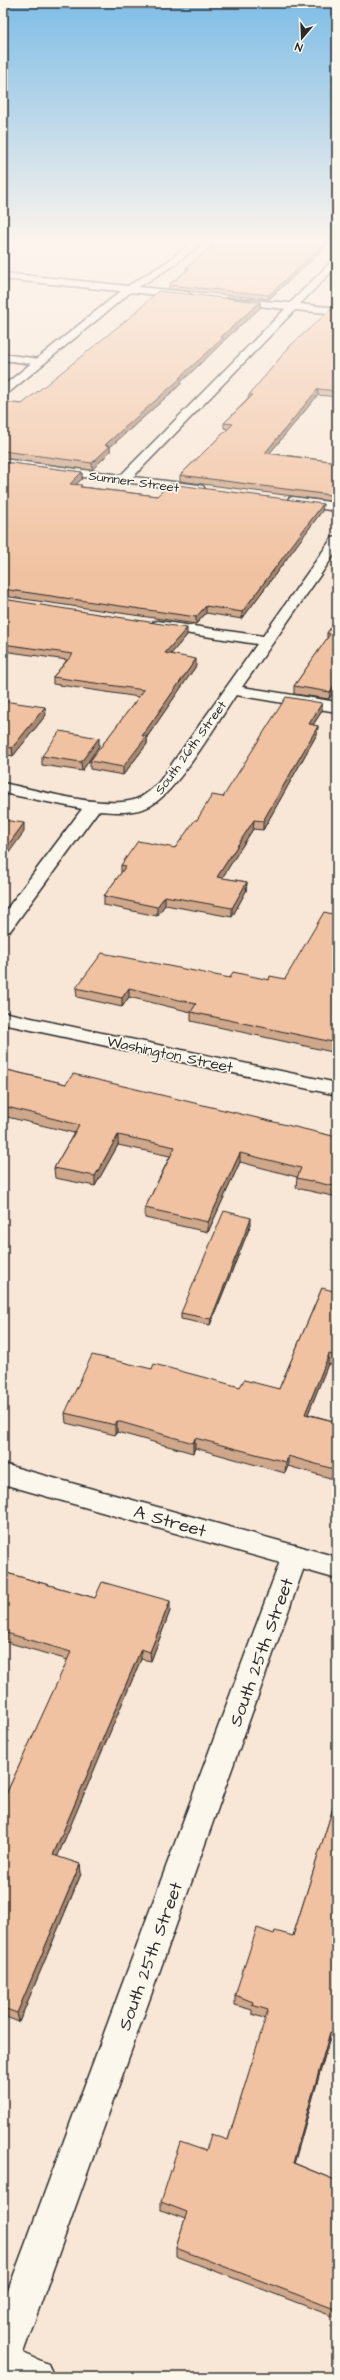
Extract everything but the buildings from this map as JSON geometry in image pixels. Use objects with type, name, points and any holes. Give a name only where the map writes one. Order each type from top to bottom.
[{"type":"street","points":[[3,392],[53,351]]},
{"type":"street","points":[[124,479],[248,351]]},
{"type":"street","points":[[3,357],[40,362]]},
{"type":"street","name":"Sumner Street","points":[[3,463],[210,491]]},
{"type":"street","points":[[282,500],[337,507]]},
{"type":"street","name":"South 26th Street","points":[[3,788],[94,805],[120,808],[140,804],[154,797],[165,786],[337,541]]},
{"type":"street","points":[[142,622],[266,641]]},
{"type":"street","points":[[231,690],[337,708]]},
{"type":"street","points":[[3,927],[94,805]]},
{"type":"street","name":"Washington Street","points":[[3,1018],[337,1089]]},
{"type":"street","name":"A Street","points":[[3,1474],[337,1568]]},
{"type":"street","name":"South 25th Street","points":[[3,2355],[295,1556]]},
{"type":"street","points":[[3,2364],[35,2377]]}]
